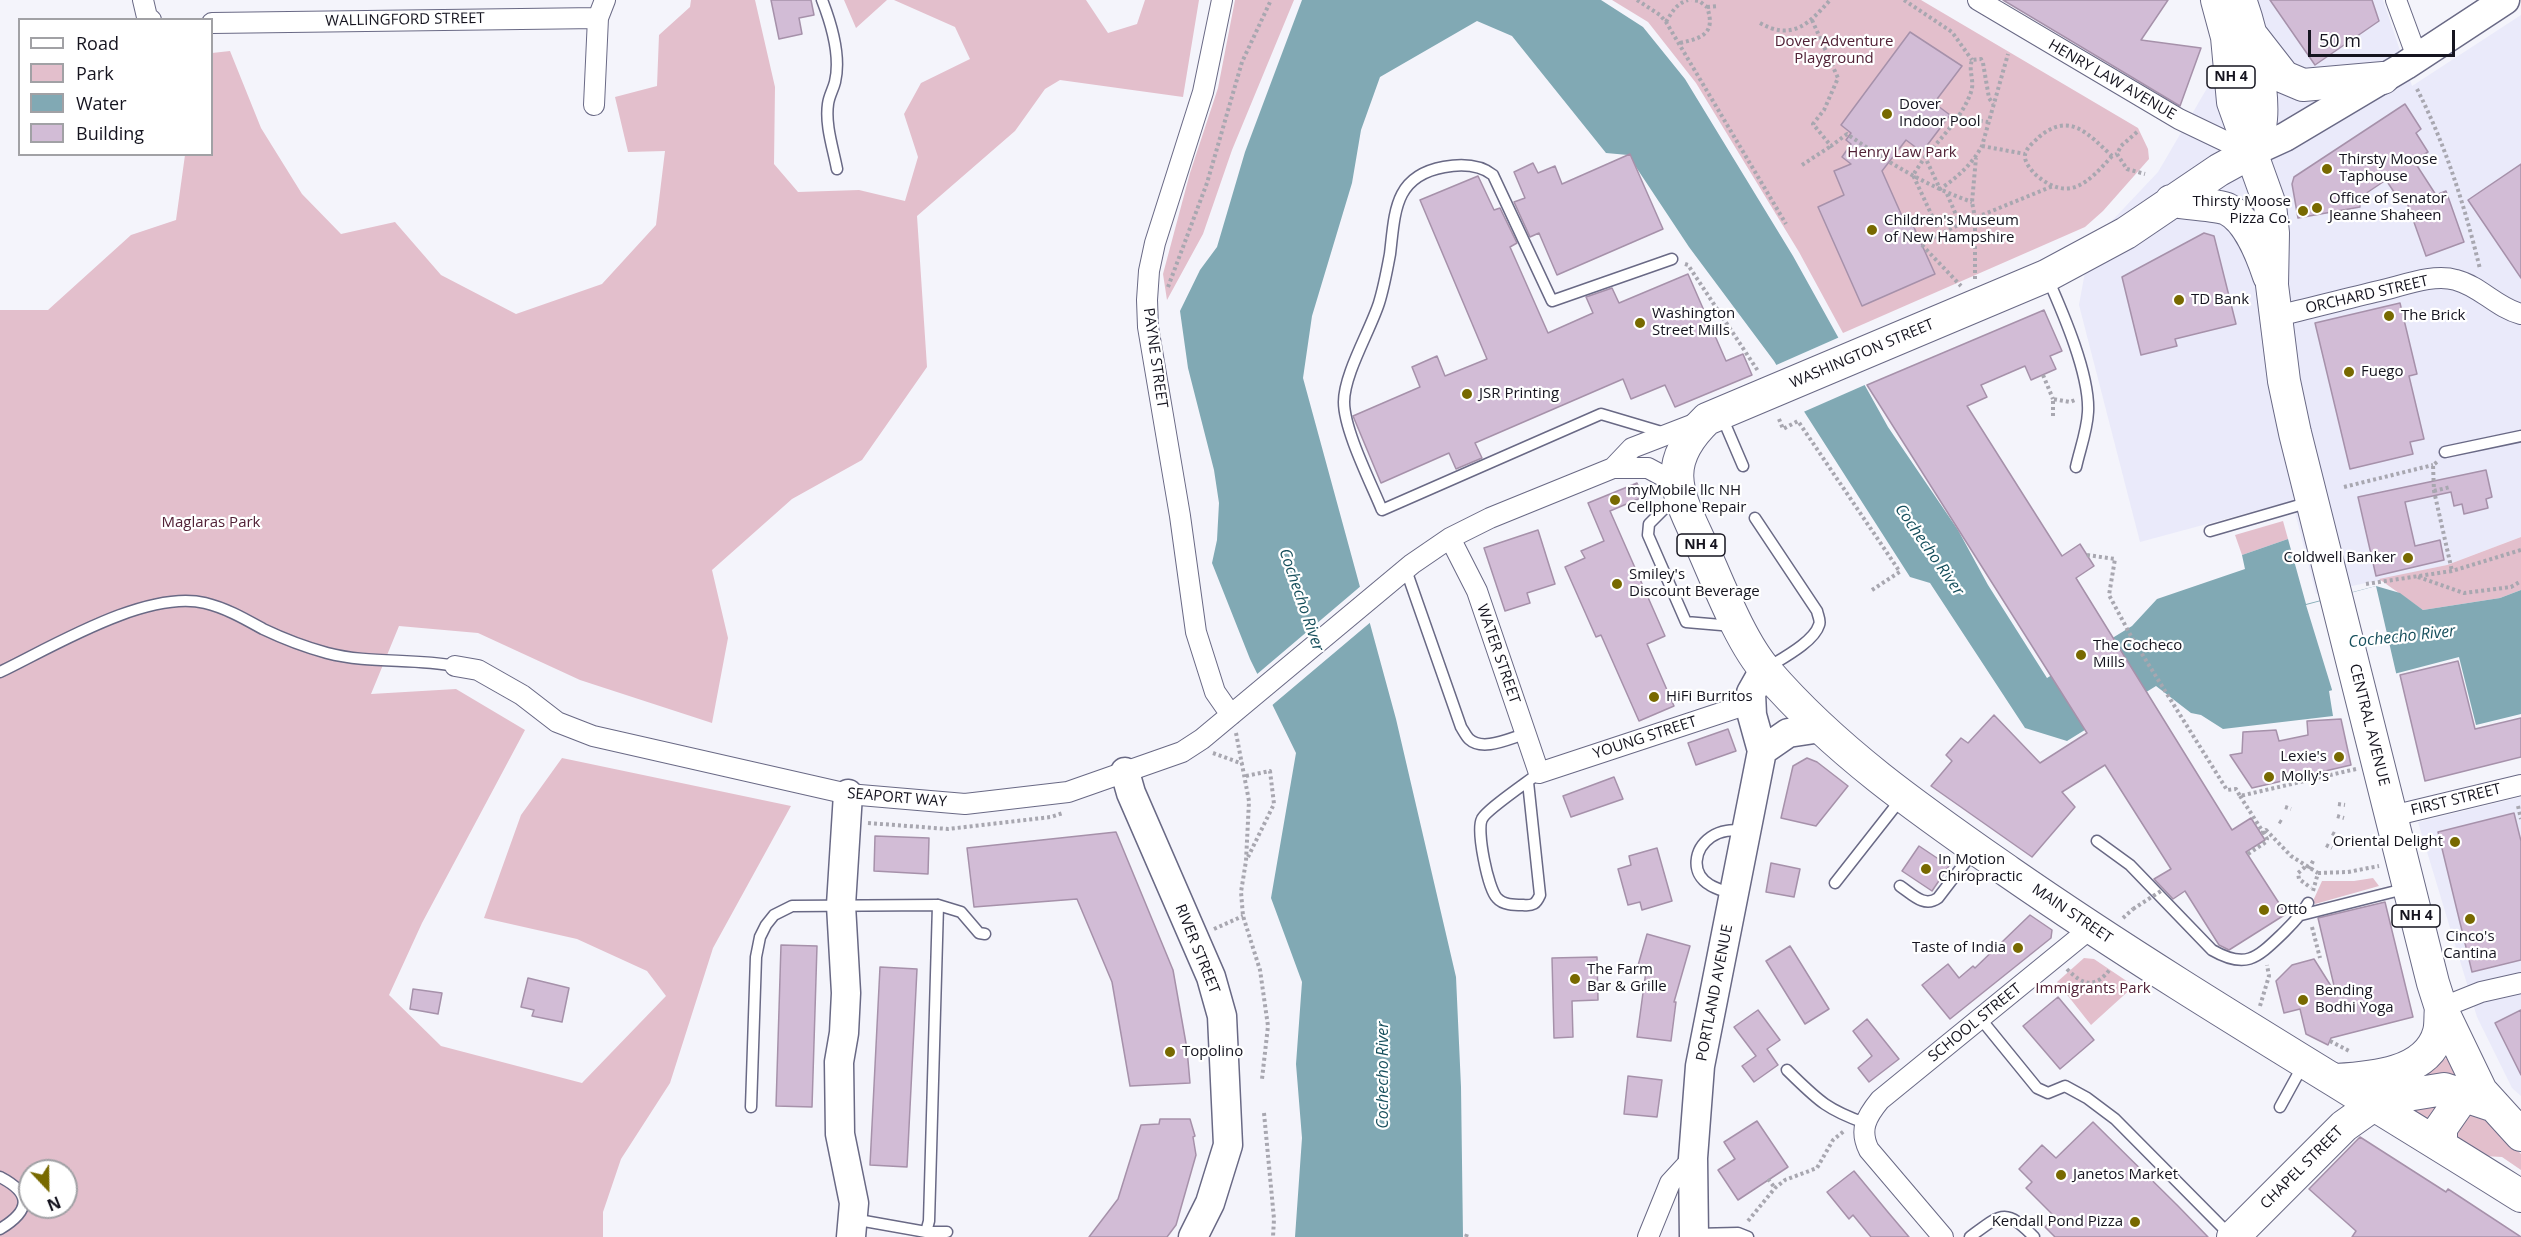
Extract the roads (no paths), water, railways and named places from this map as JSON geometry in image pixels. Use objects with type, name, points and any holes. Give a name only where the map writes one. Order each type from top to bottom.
[{"type":"main road","name":"CENTRAL AVENUE","points":[[2217,0],[2227,38],[2233,102],[2250,153],[2264,182],[2270,205],[2273,233],[2272,285],[2284,381],[2441,1008],[2481,1091],[2478,1100],[2521,1135]]},
{"type":"main road","name":"NH 4","points":[[2240,0],[2252,35],[2260,104],[2260,125],[2250,153]]},
{"type":"main road","points":[[2252,35],[2284,77],[2303,85],[2384,78]]},
{"type":"main road","name":"WASHINGTON STREET","points":[[1714,416],[1772,394],[2046,276],[2126,233],[2219,170],[2250,153]]},
{"type":"main road","points":[[2171,201],[2226,209],[2250,233],[2260,252],[2272,285]]},
{"type":"main road","points":[[1677,489],[1676,469],[1683,449],[1695,431],[1714,416]]},
{"type":"main road","name":"MAIN STREET","points":[[1677,489],[1739,627],[1764,670],[1821,728],[1903,796],[2091,928],[2222,1012],[2336,1080],[2521,1196]]},
{"type":"main road","points":[[2336,1080],[2379,1076],[2412,1065],[2428,1050],[2439,1032],[2441,1008]]},
{"type":"main road","name":"CHAPEL STREET","points":[[2232,1237],[2344,1126],[2375,1104],[2401,1096],[2444,1089],[2478,1100]]},
{"type":"main road","points":[[2442,1146],[2441,1128],[2478,1100]]},
{"type":"street","points":[[143,0],[148,18]]},
{"type":"street","name":"PAYNE STREET","points":[[1222,0],[1203,92],[1155,243],[1149,271],[1147,300],[1148,327],[1180,516],[1196,632],[1215,692],[1234,723]]},
{"type":"street","name":"HENRY LAW AVENUE","points":[[1978,0],[2179,119],[2250,153]]},
{"type":"street","points":[[2396,0],[2417,57]]},
{"type":"street","name":"WASHINGTON STREET","points":[[2250,153],[2285,137],[2384,78],[2505,0]]},
{"type":"street","points":[[594,105],[601,9]]},
{"type":"street","name":"WALLINGFORD STREET","points":[[213,23],[601,9]]},
{"type":"street","name":"ORCHARD STREET","points":[[2277,316],[2431,279],[2454,279],[2475,288],[2513,312],[2521,314]]},
{"type":"street","name":"WASHINGTON STREET","points":[[1234,723],[1262,689],[1376,594],[1450,538],[1490,518],[1613,468],[1632,447],[1714,416]]},
{"type":"street","points":[[1613,468],[1648,468],[1677,489]]},
{"type":"street","name":"WATER STREET","points":[[1450,538],[1477,591],[1525,734],[1533,777]]},
{"type":"street","name":"SEAPORT WAY","points":[[455,666],[478,670],[522,695],[553,720],[593,736],[848,794],[964,804],[1068,792],[1182,752],[1234,723]]},
{"type":"street","points":[[1751,703],[1751,693],[1764,670]]},
{"type":"street","name":"PORTLAND AVENUE","points":[[1694,1235],[1693,1158],[1700,1066],[1762,751],[1752,716],[1751,703]]},
{"type":"street","name":"YOUNG STREET","points":[[1533,777],[1751,703]]},
{"type":"street","points":[[1762,751],[1788,733],[1821,728]]},
{"type":"street","name":"RIVER STREET","points":[[1125,772],[1131,793],[1211,977],[1222,1016],[1228,1144],[1210,1203],[1193,1237]]},
{"type":"street","name":"FIRST STREET","points":[[2392,816],[2519,793]]},
{"type":"street","points":[[848,794],[841,905],[846,993],[844,1033],[839,1062],[840,1134],[854,1203],[852,1228]]},
{"type":"street","name":"SCHOOL STREET","points":[[1856,1126],[1880,1100],[2091,928]]},
{"type":"street","points":[[2441,1008],[2481,992],[2521,983]]},
{"type":"street","points":[[1856,1126],[1864,1136],[1869,1150],[1943,1237]]},
{"type":"street","points":[[1648,1237],[1670,1183],[1693,1158]]},
{"type":"lane","points":[[822,0],[830,27],[836,62],[835,81],[828,104],[828,120],[837,169]]},
{"type":"lane","points":[[1668,434],[1601,414],[1382,510],[1348,426],[1344,400],[1379,303],[1389,257],[1397,201],[1403,190],[1420,174],[1454,165],[1485,169],[1492,175],[1552,301],[1672,259]]},
{"type":"lane","points":[[2046,276],[2071,336],[2087,396],[2088,412],[2076,467]]},
{"type":"lane","points":[[1714,416],[1743,466]]},
{"type":"lane","points":[[2445,452],[2521,436]]},
{"type":"lane","points":[[1677,489],[1649,524],[1648,535],[1686,622],[1739,627]]},
{"type":"lane","points":[[2210,531],[2313,502]]},
{"type":"lane","points":[[1755,518],[1817,611],[1820,623],[1815,633],[1807,641],[1764,670]]},
{"type":"lane","points":[[1406,570],[1461,727],[1469,739],[1479,744],[1492,743],[1525,734]]},
{"type":"lane","points":[[0,672],[122,615],[153,605],[179,601],[204,602],[299,645],[331,654],[367,660],[431,662],[455,666]]},
{"type":"lane","points":[[1533,777],[1540,895],[1536,903],[1531,906],[1506,904],[1498,900],[1492,891],[1479,829],[1486,813],[1533,777]]},
{"type":"lane","points":[[1835,883],[1903,796]]},
{"type":"lane","points":[[1734,895],[1709,885],[1700,876],[1696,862],[1698,851],[1712,837],[1727,830],[1747,829]]},
{"type":"lane","points":[[2097,841],[2130,865],[2212,950],[2227,959],[2241,961],[2253,959],[2263,953],[2301,915],[2308,903]]},
{"type":"lane","points":[[1900,886],[1926,903],[1932,903],[1976,848]]},
{"type":"lane","points":[[2301,915],[2409,887]]},
{"type":"lane","points":[[926,1232],[938,905]]},
{"type":"lane","points":[[751,1107],[756,960],[760,938],[774,915],[792,906],[938,905],[961,912],[979,933],[985,934]]},
{"type":"lane","points":[[1980,1018],[2037,1088],[2049,1093],[2066,1086],[2115,1119],[2232,1237]]},
{"type":"lane","points":[[2280,1107],[2305,1061]]},
{"type":"lane","points":[[1787,1070],[1822,1104],[1856,1126]]},
{"type":"lane","points":[[0,1177],[17,1186],[23,1197],[23,1208],[16,1219],[0,1229]]},
{"type":"lane","points":[[1970,1237],[1992,1221],[2003,1217],[2013,1218],[2034,1237]]},
{"type":"lane","points":[[852,1228],[947,1232]]},
{"type":"lane","points":[[1694,1235],[1743,1235]]},
{"type":"water","name":"Cochecho River","points":[[1302,0],[1601,0],[1643,27],[1685,79],[1793,256],[1888,427],[1958,530],[1988,585],[2047,678],[2132,626],[2157,599],[2245,569],[2242,555],[2288,539],[2306,604],[2376,586],[2400,593],[2423,610],[2500,598],[2521,590],[2521,714],[2476,725],[2459,657],[2329,691],[2333,716],[2223,729],[2201,715],[2191,713],[2156,686],[2067,741],[2025,728],[1930,583],[1910,577],[1774,361],[1689,247],[1628,155],[1606,153],[1512,36],[1477,21],[1380,77],[1361,130],[1352,183],[1312,316],[1303,378],[1396,719],[1456,977],[1461,1087],[1463,1237],[1295,1237],[1302,1138],[1296,1064],[1302,982],[1271,898],[1296,753],[1250,659],[1212,563],[1217,540],[1219,503],[1214,470],[1188,368],[1180,311],[1200,270],[1217,247],[1245,152]]},
{"type":"place","name":"Dover Indoor Pool","points":[[1887,114]]},
{"type":"place","name":"Thirsty Moose Taphouse","points":[[2327,169]]},
{"type":"place","name":"Office of Senator Jeanne Shaheen","points":[[2317,208]]},
{"type":"place","name":"Thirsty Moose Pizza Co.","points":[[2303,211]]},
{"type":"place","name":"Children's Museum of New Hampshire","points":[[1872,230]]},
{"type":"place","name":"TD Bank","points":[[2179,300]]},
{"type":"place","name":"The Brick","points":[[2389,316]]},
{"type":"place","name":"Washington Street Mills","points":[[1640,323]]},
{"type":"place","name":"Fuego","points":[[2349,372]]},
{"type":"place","name":"JSR Printing","points":[[1467,394]]},
{"type":"place","name":"myMobile llc NH Cellphone Repair","points":[[1615,500]]},
{"type":"place","name":"Coldwell Banker","points":[[2408,558]]},
{"type":"place","name":"Smiley's Discount Beverage","points":[[1617,584]]},
{"type":"place","name":"The Cocheco Mills","points":[[2081,655]]},
{"type":"place","name":"HiFi Burritos","points":[[1654,697]]},
{"type":"place","name":"Lexie's","points":[[2339,757]]},
{"type":"place","name":"Molly's","points":[[2269,777]]},
{"type":"place","name":"Oriental Delight","points":[[2455,842]]},
{"type":"place","name":"In Motion Chiropractic","points":[[1926,869]]},
{"type":"place","name":"Otto","points":[[2264,910]]},
{"type":"place","name":"Cinco's Cantina","points":[[2470,919]]},
{"type":"place","name":"Taste of India","points":[[2018,948]]},
{"type":"place","name":"The Farm Bar & Grille","points":[[1575,979]]},
{"type":"place","name":"Bending Bodhi Yoga","points":[[2303,1000]]},
{"type":"place","name":"Topolino","points":[[1170,1052]]},
{"type":"place","name":"Janetos Market","points":[[2061,1175]]},
{"type":"place","name":"Kendall Pond Pizza","points":[[2135,1222]]},
{"type":"park label","name":"Dover Adventure Playground","points":[[1834,50]]},
{"type":"park label","name":"Henry Law Park","points":[[1902,153]]},
{"type":"park label","name":"Maglaras Park","points":[[211,523]]},
{"type":"park label","name":"Immigrants Park","points":[[2093,989]]}]
